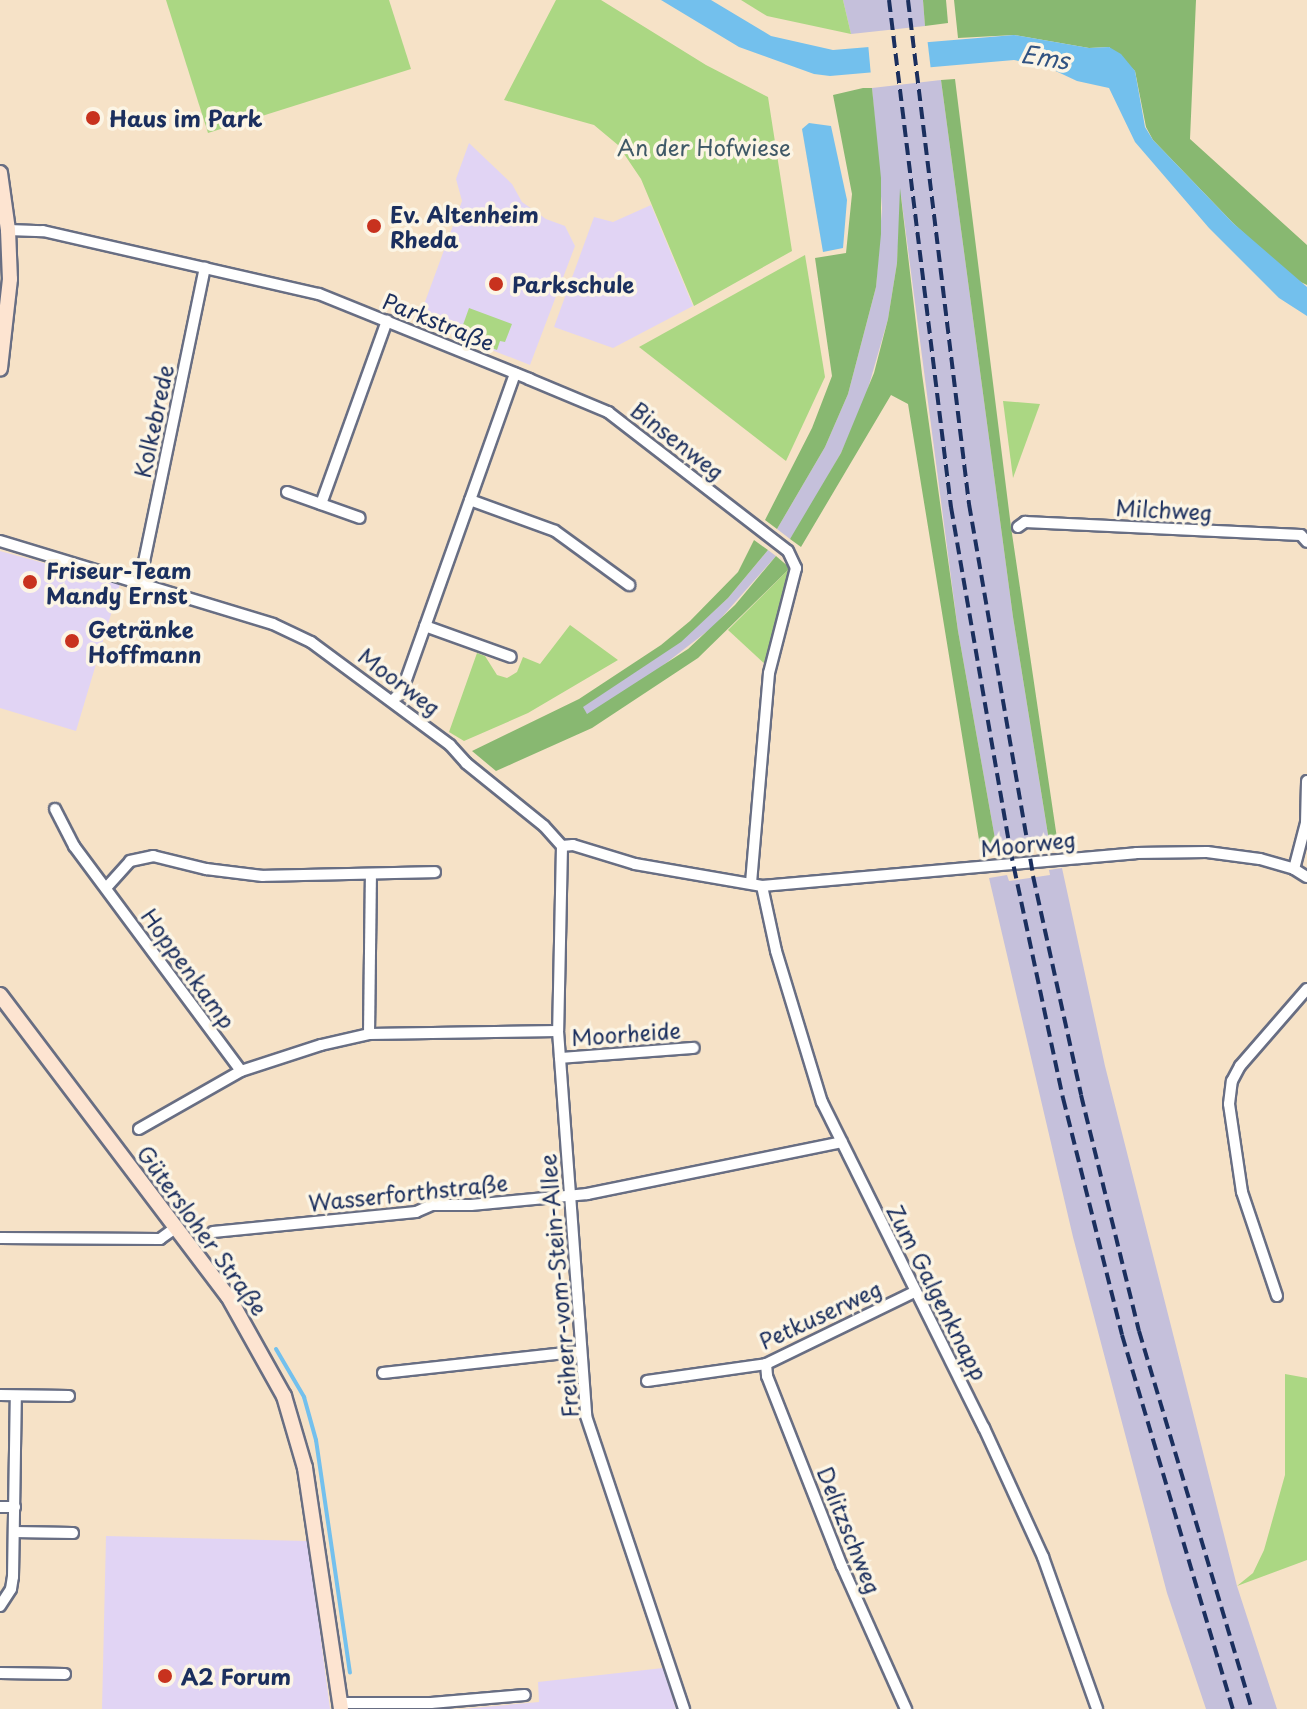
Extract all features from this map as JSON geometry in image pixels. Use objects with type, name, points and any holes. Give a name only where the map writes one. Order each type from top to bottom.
[{"type":"main road","points":[[0,173],[10,279],[0,368]]},
{"type":"main road","name":"Gütersloher Straße","points":[[0,995],[228,1296],[284,1396],[305,1468],[340,1706]]},
{"type":"street","name":"Parkstraße","points":[[5,224],[319,294],[515,373],[402,691],[394,699]]},
{"type":"street","name":"Kolkebrede","points":[[140,581],[205,268]]},
{"type":"street","points":[[321,504],[387,321]]},
{"type":"street","name":"Binsenweg","points":[[515,373],[608,412],[788,551],[796,568],[769,673],[751,881]]},
{"type":"street","points":[[287,492],[360,518]]},
{"type":"street","points":[[470,500],[555,531],[629,585]]},
{"type":"street","name":"Milchweg","points":[[1018,527],[1025,522],[1301,535],[1307,542]]},
{"type":"street","name":"Moorweg","points":[[0,541],[140,581],[285,629],[311,642],[394,699],[544,826],[562,846],[573,845],[635,864],[751,881],[762,886],[1136,853],[1207,852],[1260,859],[1294,869],[1307,877]]},
{"type":"street","points":[[425,626],[511,657]]},
{"type":"street","points":[[1294,869],[1306,823],[1307,781]]},
{"type":"street","name":"Hoppenkamp","points":[[55,809],[74,846],[241,1071]]},
{"type":"street","name":"Freiherr-vom-Stein-Allee","points":[[562,846],[558,1031],[586,1416],[684,1709]]},
{"type":"street","points":[[106,888],[130,861],[153,856],[206,869],[263,876],[356,873],[371,876],[435,872]]},
{"type":"street","points":[[369,1034],[371,876]]},
{"type":"street","name":"Zum Galgenknapp","points":[[762,886],[776,951],[822,1102],[984,1428],[1043,1557],[1097,1709]]},
{"type":"street","points":[[1277,1296],[1242,1192],[1229,1104],[1232,1081],[1240,1066],[1307,989]]},
{"type":"street","points":[[139,1129],[241,1071],[321,1045],[369,1034],[558,1031]]},
{"type":"street","name":"Moorheide","points":[[560,1058],[694,1048]]},
{"type":"street","name":"Wasserforthstraße","points":[[213,1232],[416,1212],[432,1205],[471,1205],[571,1195],[842,1142]]},
{"type":"street","points":[[0,1238],[160,1239],[175,1228]]},
{"type":"street","name":"Petkuserweg","points":[[647,1381],[766,1364],[914,1292]]},
{"type":"street","points":[[383,1373],[581,1351]]},
{"type":"street","name":"Delitzschweg","points":[[766,1364],[767,1376],[842,1566],[906,1709]]},
{"type":"street","points":[[0,1395],[69,1396]]},
{"type":"street","points":[[0,1606],[11,1589],[13,1577],[16,1396]]},
{"type":"street","points":[[0,1507],[15,1507]]},
{"type":"street","points":[[14,1532],[73,1533]]},
{"type":"street","points":[[0,1673],[65,1674]]},
{"type":"street","points":[[340,1706],[431,1703],[525,1695]]},
{"type":"street","points":[[410,1709],[431,1703]]},
{"type":"shaded area","points":[[843,0],[923,0],[925,26],[851,34]]},
{"type":"shaded area","points":[[941,80],[1013,617],[1049,841],[997,850],[958,631],[901,196],[897,263],[888,319],[865,399],[841,453],[801,523],[790,539],[777,529],[825,447],[848,394],[876,287],[882,208],[872,88]]},
{"type":"shaded area","name":"Parkschule","points":[[469,143],[512,184],[522,202],[546,219],[565,226],[575,246],[530,365],[418,321],[462,201],[456,179]]},
{"type":"shaded area","points":[[651,205],[693,306],[613,348],[554,327],[594,217],[613,222]]},
{"type":"shaded area","points":[[768,550],[776,556],[714,626],[639,684],[587,715],[582,707],[681,641],[728,598]]},
{"type":"shaded area","points":[[0,551],[120,584],[76,731],[0,708]]},
{"type":"shaded area","points":[[1062,868],[1105,1066],[1237,1586],[1277,1709],[1206,1709],[1167,1593],[1073,1237],[989,878],[1007,875],[1009,881],[1050,875],[1049,870]]},
{"type":"shaded area","points":[[106,1536],[308,1541],[330,1709],[102,1709]]},
{"type":"shaded area","points":[[663,1668],[676,1709],[463,1709],[539,1702],[538,1682]]},
{"type":"green space","points":[[166,0],[389,0],[411,69],[208,133]]},
{"type":"green space","name":"An der Hofwiese","points":[[556,0],[601,0],[706,65],[768,97],[792,251],[694,306],[641,179],[618,145],[594,125],[504,100]]},
{"type":"green space","points":[[741,0],[843,0],[851,34],[767,16]]},
{"type":"green space","points":[[923,0],[946,0],[948,23],[925,26]]},
{"type":"green space","points":[[954,0],[1196,0],[1190,139],[1307,245],[1307,285],[1292,278],[1233,223],[1153,140],[1146,127],[1135,71],[1109,47],[1089,48],[1014,35],[958,38]]},
{"type":"green space","points":[[955,79],[1011,527],[1058,845],[1050,847],[1013,617],[941,80]]},
{"type":"green space","points":[[872,88],[881,178],[881,234],[876,287],[848,394],[825,447],[777,529],[765,520],[812,428],[832,376],[815,258],[846,253],[852,194],[833,95]]},
{"type":"green space","points":[[900,188],[958,631],[997,850],[981,852],[908,404],[891,395],[801,547],[790,539],[841,453],[874,373],[888,319],[897,263]]},
{"type":"green space","points":[[805,255],[825,377],[786,461],[639,347]]},
{"type":"green space","points":[[469,308],[512,324],[505,342],[500,341],[497,350],[459,336]]},
{"type":"green space","points":[[1003,401],[1040,404],[1013,478]]},
{"type":"green space","points":[[754,540],[768,550],[728,598],[681,642],[583,707],[587,714],[688,649],[735,605],[776,556],[790,568],[698,658],[592,728],[496,771],[472,751],[579,699],[661,645],[690,621],[738,572]]},
{"type":"green space","points":[[790,568],[787,590],[766,665],[728,630]]},
{"type":"green space","points":[[570,625],[618,660],[528,713],[464,741],[449,732],[477,653],[485,656],[497,675],[507,678],[517,672],[523,657],[540,664]]},
{"type":"green space","points":[[1285,1374],[1307,1378],[1307,1560],[1237,1586],[1253,1573],[1264,1550],[1285,1475]]},
{"type":"water","name":"Ems","points":[[661,0],[711,0],[771,36],[833,50],[1014,35],[1089,48],[1109,47],[1121,54],[1135,71],[1145,127],[1153,140],[1233,223],[1307,287],[1307,316],[1279,298],[1209,228],[1135,142],[1109,88],[1077,81],[1045,66],[1014,60],[830,76],[814,74],[739,47]]},
{"type":"water","points":[[809,123],[831,126],[847,200],[843,248],[823,252],[802,129]]},
{"type":"pier","points":[[927,37],[931,71],[871,76],[868,43]]},
{"type":"waterway","points":[[276,1349],[304,1397],[316,1440],[350,1673]]},
{"type":"railway","points":[[889,0],[951,507],[1010,849],[1063,1098],[1122,1335],[1233,1709]]},
{"type":"railway","points":[[908,0],[969,504],[1033,876],[1081,1095],[1139,1331],[1252,1709]]},
{"type":"place","name":"Haus im Park","points":[[93,118]]},
{"type":"place","name":"Ev. Altenheim Rheda","points":[[374,226]]},
{"type":"place","name":"Parkschule","points":[[496,284]]},
{"type":"place","name":"Friseur-Team Mandy Ernst","points":[[30,582]]},
{"type":"place","name":"Getränke Hoffmann","points":[[72,641]]},
{"type":"place","name":"A2 Forum","points":[[165,1676]]}]
